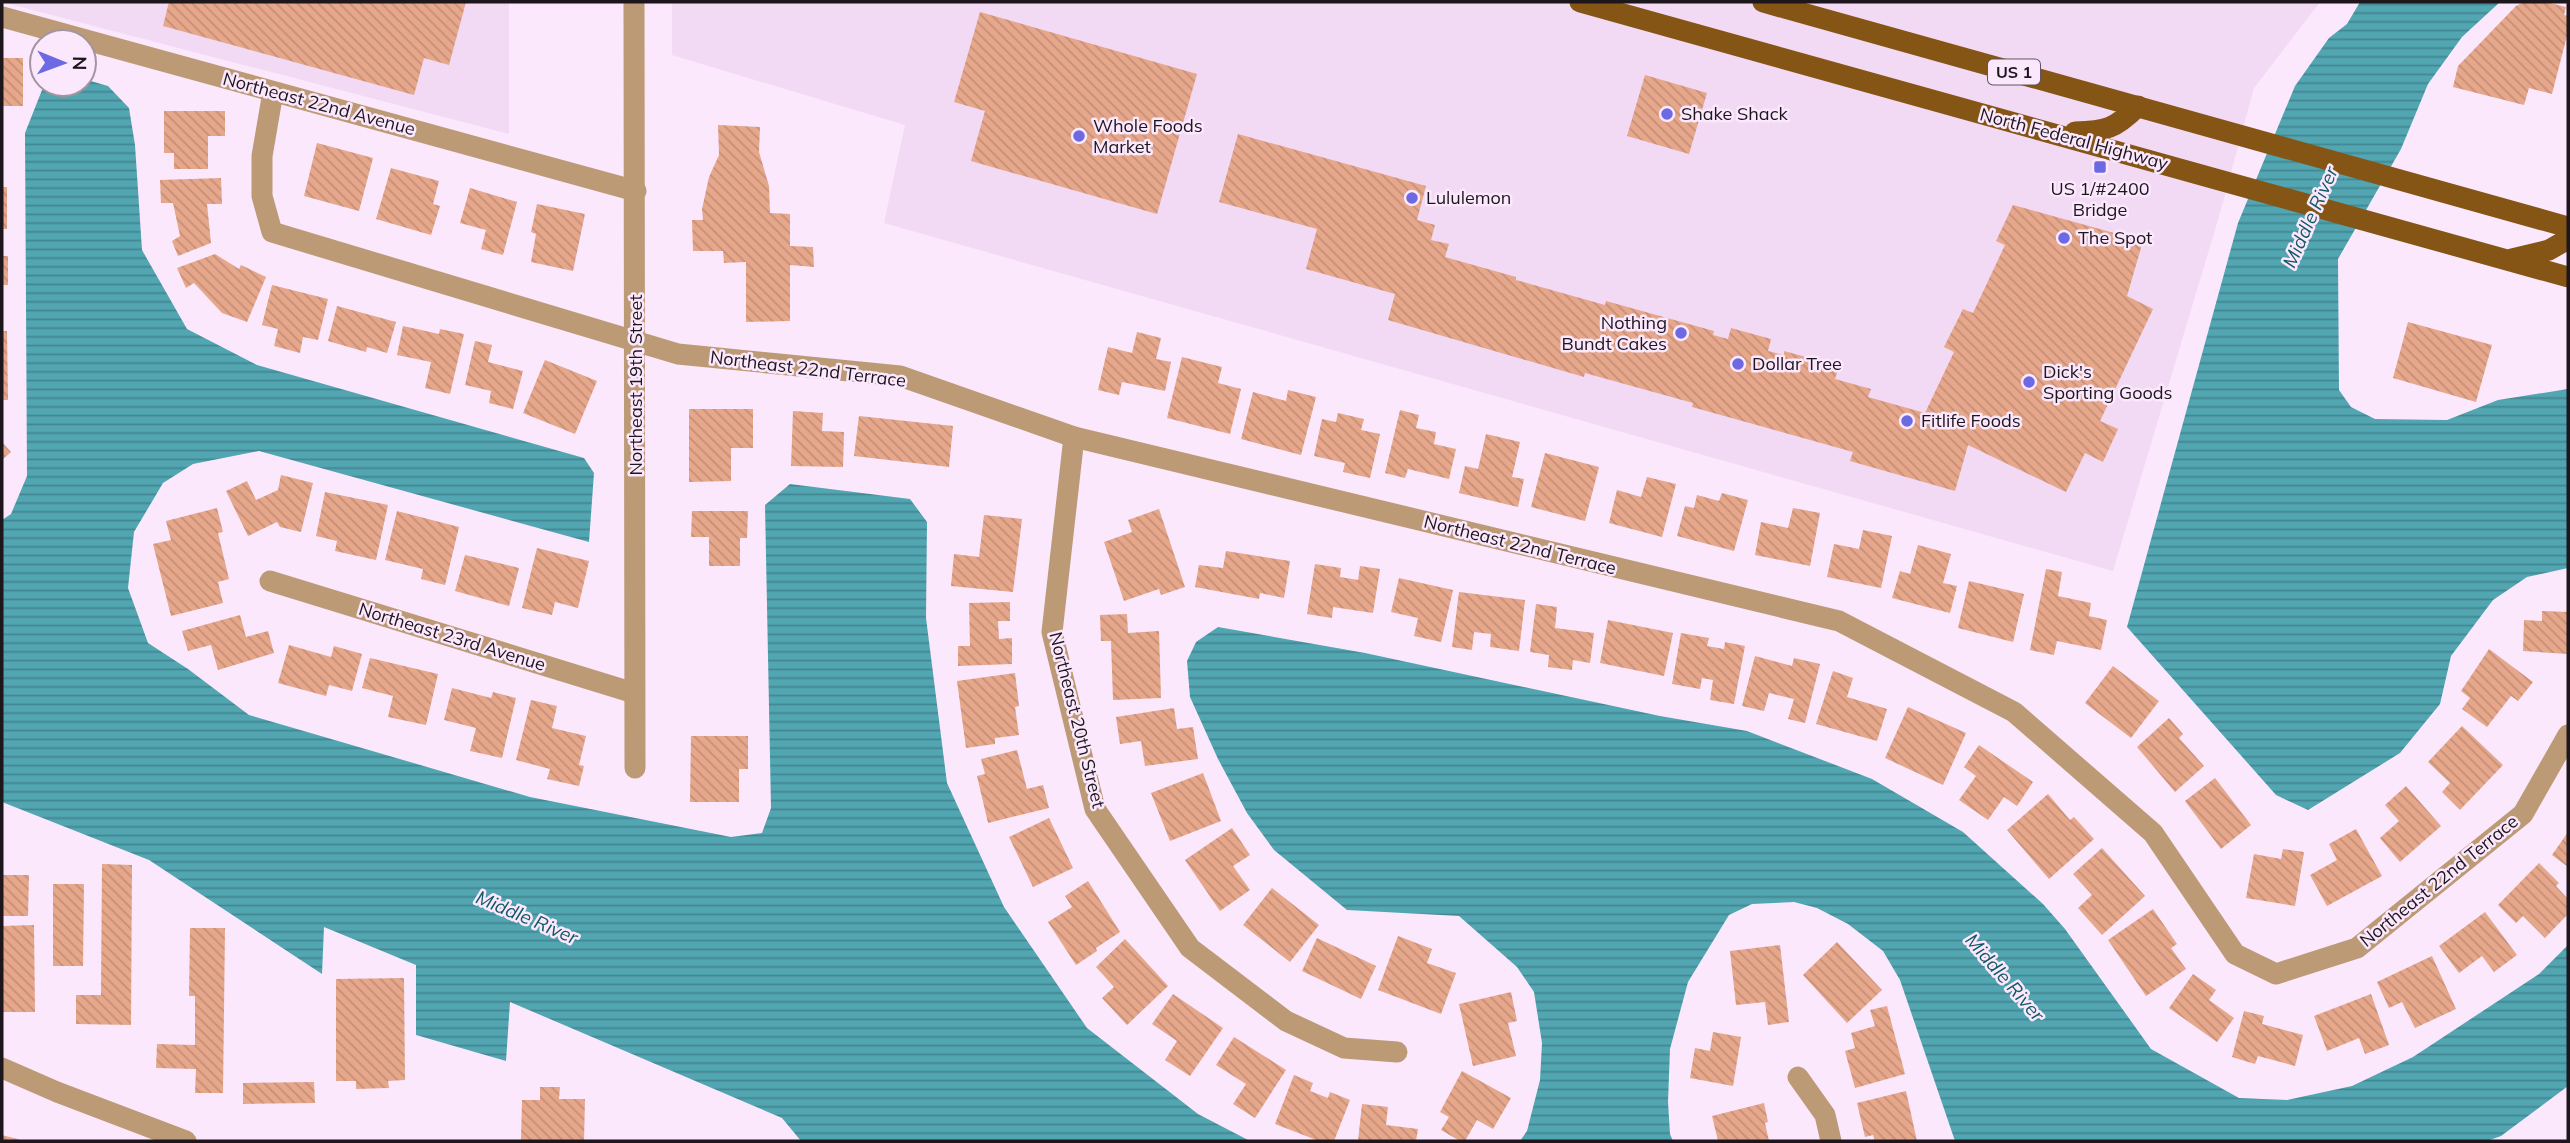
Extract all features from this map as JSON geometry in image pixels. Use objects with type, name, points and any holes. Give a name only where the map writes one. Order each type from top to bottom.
[{"type":"main road","name":"North Federal Highway","points":[[1580,2],[2568,276]]},
{"type":"main road","name":"US 1","points":[[1763,2],[2568,227]]},
{"type":"main road","points":[[2055,133],[2099,131],[2121,123],[2138,106]]},
{"type":"main road","points":[[2510,260],[2549,250],[2568,239]]},
{"type":"street","name":"Northeast 19th Street","points":[[634,2],[635,768]]},
{"type":"street","name":"Northeast 22nd Avenue","points":[[2,18],[636,191]]},
{"type":"street","name":"Northeast 22nd Terrace","points":[[273,92],[262,156],[262,196],[272,232],[678,354],[900,376],[1074,437],[1839,621],[2014,712],[2152,832],[2235,954],[2276,974],[2357,948],[2523,814],[2568,735]]},
{"type":"street","name":"Northeast 20th Street","points":[[1074,437],[1052,632],[1095,809],[1190,948],[1286,1021],[1345,1048],[1397,1052]]},
{"type":"street","name":"Northeast 23rd Avenue","points":[[270,581],[634,693]]},
{"type":"street","points":[[2,1068],[186,1141]]},
{"type":"street","points":[[1798,1077],[1825,1115],[1831,1141]]},
{"type":"shaded area","points":[[2,2],[509,2],[509,134]]},
{"type":"shaded area","points":[[672,2],[2320,2],[2254,88],[2220,213],[2113,571],[884,223],[905,125],[672,55]]},
{"type":"water","name":"Middle River","points":[[2360,2],[2500,2],[2462,37],[2428,84],[2401,149],[2338,259],[2339,390],[2351,407],[2375,419],[2447,420],[2498,400],[2568,389],[2568,568],[2527,577],[2493,600],[2451,656],[2440,704],[2400,753],[2308,810],[2276,795],[2127,627],[2238,223],[2295,86],[2329,38],[2347,24]]},
{"type":"water","name":"Middle River","points":[[98,83],[108,86],[129,108],[135,145],[142,250],[187,329],[257,365],[584,458],[594,473],[589,542],[259,451],[193,464],[163,483],[134,532],[128,588],[148,643],[249,715],[530,797],[731,837],[762,833],[771,808],[765,505],[790,484],[910,499],[927,522],[926,618],[947,783],[1004,907],[1087,1028],[1198,1114],[1250,1141],[801,1141],[782,1118],[510,1002],[506,1061],[416,1035],[416,965],[324,927],[322,974],[149,860],[2,802],[2,520],[11,514],[27,476],[25,133],[39,98],[98,98]]},
{"type":"water","name":"Middle River","points":[[1218,627],[1365,653],[1660,716],[1747,731],[1872,779],[1963,832],[2043,904],[2065,929],[2151,1049],[2239,1098],[2287,1100],[2352,1086],[2413,1057],[2539,974],[2568,945],[2568,1086],[2501,1136],[2487,1141],[1955,1141],[1900,980],[1883,951],[1848,924],[1817,908],[1794,902],[1752,904],[1729,915],[1688,982],[1670,1049],[1668,1102],[1673,1141],[1520,1141],[1527,1131],[1540,1080],[1542,1043],[1534,992],[1517,967],[1459,916],[1347,910],[1274,850],[1247,813],[1218,759],[1190,697],[1187,661],[1196,642]]},
{"type":"building","points":[[169,2],[466,2],[449,65],[424,58],[414,95],[163,26]]},
{"type":"building","points":[[2524,2],[2545,2],[2566,7],[2564,15],[2568,16],[2568,32],[2552,94],[2529,88],[2524,105],[2453,87],[2458,66],[2516,6]]},
{"type":"building","name":"Whole Foods Market","points":[[980,12],[1197,74],[1157,214],[971,161],[985,111],[954,102]]},
{"type":"building","points":[[2,58],[23,58],[23,106],[2,106]]},
{"type":"building","name":"Shake Shack","points":[[1645,75],[1707,93],[1689,154],[1627,136]]},
{"type":"building","points":[[164,111],[225,111],[225,136],[208,136],[208,169],[174,169],[174,153],[164,153]]},
{"type":"building","points":[[718,125],[760,127],[759,152],[769,186],[770,213],[790,214],[790,246],[813,247],[814,267],[790,265],[790,321],[746,322],[746,262],[724,263],[723,251],[693,251],[692,220],[703,220],[702,209],[709,177],[719,155]]},
{"type":"building","points":[[1238,134],[1426,186],[1417,220],[1435,225],[1431,240],[1449,244],[1445,257],[1605,305],[1606,301],[1714,331],[1713,335],[1728,339],[1731,328],[1771,339],[1768,351],[1784,355],[1784,351],[1839,366],[1835,379],[1871,389],[1868,397],[1925,413],[1954,352],[1944,347],[1963,309],[1973,313],[2005,245],[1996,241],[2013,205],[2143,241],[2127,296],[2153,309],[2100,421],[2118,429],[2103,462],[2085,453],[2066,492],[1968,445],[1955,491],[1850,461],[1853,452],[1692,407],[1693,403],[1585,373],[1584,377],[1388,320],[1395,294],[1306,269],[1317,229],[1219,202]]},
{"type":"building","points":[[317,143],[373,158],[359,211],[304,196]]},
{"type":"building","points":[[391,168],[439,181],[433,204],[440,206],[431,235],[376,219]]},
{"type":"building","points":[[221,178],[222,204],[207,204],[211,243],[178,256],[172,241],[180,236],[173,203],[161,203],[160,180]]},
{"type":"building","points":[[2,187],[7,187],[7,229],[2,229]]},
{"type":"building","points":[[470,188],[517,202],[503,255],[481,249],[486,230],[460,223]]},
{"type":"building","points":[[537,204],[585,214],[573,271],[531,262],[536,234],[531,232]]},
{"type":"building","points":[[215,254],[239,269],[241,265],[266,277],[247,322],[222,313],[194,283],[186,288],[177,268]]},
{"type":"building","points":[[2,256],[8,256],[8,285],[2,285]]},
{"type":"building","points":[[272,285],[328,299],[318,340],[303,337],[300,353],[274,346],[278,329],[262,325]]},
{"type":"building","points":[[337,306],[396,322],[387,353],[367,347],[366,352],[328,341]]},
{"type":"building","points":[[2408,322],[2492,345],[2476,402],[2393,378]]},
{"type":"building","points":[[403,326],[439,334],[440,329],[464,334],[450,394],[425,388],[431,362],[397,355]]},
{"type":"building","points":[[2,331],[7,331],[8,400],[2,400]]},
{"type":"building","points":[[1137,332],[1161,338],[1156,359],[1171,362],[1165,391],[1122,382],[1119,395],[1098,390],[1108,347],[1132,353]]},
{"type":"building","points":[[475,341],[492,345],[488,362],[523,371],[513,409],[489,403],[491,391],[465,385]]},
{"type":"building","points":[[1182,357],[1222,367],[1218,383],[1241,389],[1230,434],[1167,418]]},
{"type":"building","points":[[545,360],[597,381],[575,434],[523,413]]},
{"type":"building","points":[[1288,390],[1316,397],[1301,455],[1241,439],[1253,392],[1286,401]]},
{"type":"building","points":[[689,409],[753,409],[753,448],[731,448],[731,481],[689,482]]},
{"type":"building","points":[[1400,410],[1419,415],[1416,428],[1436,432],[1434,444],[1456,449],[1449,479],[1408,469],[1405,478],[1385,473]]},
{"type":"building","points":[[793,411],[823,413],[822,431],[844,432],[843,467],[791,466]]},
{"type":"building","points":[[1338,413],[1364,419],[1361,430],[1380,434],[1370,478],[1343,472],[1345,463],[1314,456],[1322,419],[1336,422]]},
{"type":"building","points":[[859,416],[953,426],[949,467],[854,456]]},
{"type":"building","points":[[1486,434],[1520,442],[1512,477],[1524,479],[1518,507],[1459,493],[1465,466],[1478,469]]},
{"type":"building","points":[[2,442],[11,452],[2,460]]},
{"type":"building","points":[[1545,453],[1599,467],[1585,521],[1531,507]]},
{"type":"building","points":[[281,475],[313,483],[301,532],[280,527],[277,522],[248,536],[226,491],[247,481],[256,500],[278,490]]},
{"type":"building","points":[[1647,477],[1676,484],[1662,537],[1609,523],[1617,490],[1641,497]]},
{"type":"building","points":[[325,492],[388,505],[376,560],[335,551],[337,541],[316,536]]},
{"type":"building","points":[[1722,493],[1748,500],[1734,551],[1677,536],[1685,506],[1694,508],[1697,495],[1719,501]]},
{"type":"building","points":[[217,508],[223,532],[218,533],[229,579],[218,582],[223,603],[171,616],[153,544],[171,540],[166,521]]},
{"type":"building","points":[[1793,508],[1820,513],[1810,566],[1755,555],[1761,522],[1788,528]]},
{"type":"building","points":[[1159,509],[1185,587],[1161,595],[1159,589],[1124,601],[1104,542],[1132,532],[1128,520]]},
{"type":"building","points":[[397,511],[459,527],[445,585],[421,579],[423,569],[385,560]]},
{"type":"building","points":[[692,511],[748,511],[747,538],[740,538],[740,566],[709,566],[709,537],[691,537]]},
{"type":"building","points":[[984,515],[1022,519],[1013,592],[951,586],[954,554],[979,557]]},
{"type":"building","points":[[1863,530],[1892,536],[1881,588],[1827,577],[1834,544],[1859,549]]},
{"type":"building","points":[[1918,545],[1951,554],[1943,583],[1957,586],[1950,613],[1892,598],[1900,571],[1910,574]]},
{"type":"building","points":[[537,548],[589,561],[578,608],[555,602],[552,615],[522,608]]},
{"type":"building","points":[[1226,551],[1290,561],[1284,598],[1260,593],[1259,599],[1195,587],[1199,565],[1223,568]]},
{"type":"building","points":[[465,555],[519,568],[509,606],[455,591]]},
{"type":"building","points":[[1315,564],[1341,568],[1340,577],[1358,580],[1360,566],[1380,569],[1373,613],[1333,607],[1332,618],[1307,614]]},
{"type":"building","points":[[2046,569],[2062,572],[2058,596],[2091,603],[2089,616],[2107,620],[2101,650],[2057,641],[2054,655],[2030,650]]},
{"type":"building","points":[[1399,578],[1453,590],[1441,642],[1414,636],[1418,618],[1391,612]]},
{"type":"building","points":[[1969,581],[2024,594],[2013,642],[1958,628]]},
{"type":"building","points":[[1459,592],[1525,600],[1519,651],[1490,647],[1491,634],[1474,632],[1472,650],[1452,647]]},
{"type":"building","points":[[1010,602],[1010,621],[998,621],[999,639],[1012,638],[1012,664],[958,666],[958,646],[970,646],[969,603]]},
{"type":"building","points":[[1536,604],[1557,607],[1555,628],[1594,633],[1590,663],[1573,660],[1572,670],[1548,667],[1549,655],[1530,652]]},
{"type":"building","points":[[2542,611],[2568,612],[2568,654],[2523,651],[2524,620],[2542,621]]},
{"type":"building","points":[[1127,614],[1128,633],[1159,631],[1161,698],[1113,700],[1111,641],[1101,641],[1100,615]]},
{"type":"building","points":[[240,615],[246,637],[268,631],[274,653],[218,670],[211,645],[188,651],[182,631]]},
{"type":"building","points":[[1608,620],[1673,633],[1664,676],[1600,663]]},
{"type":"building","points":[[1681,633],[1709,638],[1707,646],[1724,649],[1725,642],[1745,646],[1734,704],[1710,700],[1713,680],[1702,678],[1700,689],[1672,684]]},
{"type":"building","points":[[289,645],[331,657],[334,646],[362,654],[352,691],[329,685],[326,696],[278,683]]},
{"type":"building","points":[[2489,649],[2533,682],[2518,701],[2511,696],[2487,727],[2462,709],[2470,698],[2461,691]]},
{"type":"building","points":[[1755,656],[1792,666],[1794,658],[1820,664],[1805,723],[1788,719],[1794,699],[1769,693],[1764,711],[1742,706]]},
{"type":"building","points":[[370,658],[438,674],[426,725],[388,717],[393,696],[362,688]]},
{"type":"building","points":[[2113,666],[2159,701],[2131,738],[2085,703]]},
{"type":"building","points":[[1833,671],[1853,678],[1847,697],[1887,709],[1877,741],[1816,724]]},
{"type":"building","points":[[1015,673],[1019,706],[1015,707],[1019,735],[995,738],[995,744],[966,748],[957,681]]},
{"type":"building","points":[[452,688],[491,698],[493,692],[516,698],[502,758],[470,751],[476,728],[444,720]]},
{"type":"building","points":[[531,700],[557,706],[552,728],[586,736],[579,765],[584,766],[579,786],[547,779],[550,769],[516,760]]},
{"type":"building","points":[[1908,707],[1966,733],[1943,785],[1885,758]]},
{"type":"building","points":[[1174,708],[1177,729],[1193,727],[1198,759],[1145,766],[1141,741],[1120,744],[1116,717]]},
{"type":"building","points":[[2169,718],[2183,734],[2179,738],[2204,766],[2175,792],[2137,747]]},
{"type":"building","points":[[2462,726],[2503,765],[2460,810],[2442,792],[2450,783],[2428,762]]},
{"type":"building","points":[[691,736],[748,736],[748,769],[739,769],[739,802],[690,802]]},
{"type":"building","points":[[1979,745],[2033,782],[2017,806],[2004,797],[1988,820],[1959,800],[1976,776],[1964,767]]},
{"type":"building","points":[[1017,750],[1027,789],[1043,785],[1049,808],[988,823],[977,776],[985,774],[981,759]]},
{"type":"building","points":[[1203,773],[1221,821],[1170,841],[1151,793]]},
{"type":"building","points":[[2215,778],[2251,825],[2221,849],[2185,801]]},
{"type":"building","points":[[2406,786],[2441,826],[2400,862],[2380,838],[2399,821],[2385,805]]},
{"type":"building","points":[[2048,794],[2070,820],[2074,817],[2094,839],[2049,879],[2007,830]]},
{"type":"building","points":[[1049,818],[1073,868],[1033,887],[1009,837]]},
{"type":"building","points":[[1232,828],[1250,855],[1233,866],[1250,890],[1220,911],[1185,860]]},
{"type":"building","points":[[2356,829],[2382,876],[2327,906],[2310,875],[2337,860],[2329,844]]},
{"type":"building","points":[[2568,832],[2568,867],[2552,855]]},
{"type":"building","points":[[2102,848],[2145,896],[2102,935],[2078,908],[2092,895],[2073,874]]},
{"type":"building","points":[[2283,849],[2304,852],[2295,906],[2246,898],[2254,854],[2281,859]]},
{"type":"building","points":[[2539,863],[2559,883],[2556,886],[2568,899],[2568,914],[2545,938],[2523,916],[2516,923],[2498,905]]},
{"type":"building","points":[[102,864],[132,865],[131,1025],[76,1024],[76,995],[101,995]]},
{"type":"building","points":[[2,875],[29,875],[28,916],[2,916]]},
{"type":"building","points":[[1088,881],[1120,932],[1076,965],[1048,922],[1072,907],[1065,896]]},
{"type":"building","points":[[53,884],[84,884],[83,966],[53,966]]},
{"type":"building","points":[[1272,888],[1319,925],[1290,962],[1243,925]]},
{"type":"building","points":[[2153,909],[2177,944],[2171,948],[2186,969],[2146,996],[2108,940]]},
{"type":"building","points":[[2485,912],[2517,955],[2494,972],[2482,956],[2459,973],[2439,946]]},
{"type":"building","points":[[34,925],[35,1012],[2,1012],[2,926]]},
{"type":"building","points":[[190,928],[225,928],[223,1093],[195,1093],[196,1069],[156,1068],[157,1044],[195,1045],[195,996],[189,996]]},
{"type":"building","points":[[1398,936],[1432,949],[1427,963],[1456,973],[1441,1014],[1378,990]]},
{"type":"building","points":[[1317,938],[1376,966],[1361,999],[1302,971]]},
{"type":"building","points":[[1125,939],[1168,986],[1127,1025],[1102,998],[1114,987],[1096,967]]},
{"type":"building","points":[[1837,942],[1882,990],[1847,1023],[1803,975]]},
{"type":"building","points":[[1780,945],[1789,1022],[1768,1025],[1765,1002],[1736,1005],[1730,951]]},
{"type":"building","points":[[2432,956],[2456,1009],[2415,1028],[2402,1002],[2389,1008],[2377,982]]},
{"type":"building","points":[[2193,974],[2216,990],[2209,1000],[2234,1018],[2217,1042],[2169,1008]]},
{"type":"building","points":[[404,978],[405,1080],[388,1081],[389,1088],[356,1089],[356,1081],[336,1081],[336,979]]},
{"type":"building","points":[[1511,992],[1517,1021],[1508,1023],[1516,1056],[1473,1066],[1459,1004]]},
{"type":"building","points":[[1173,994],[1223,1028],[1190,1076],[1165,1060],[1177,1041],[1152,1024]]},
{"type":"building","points":[[2371,994],[2389,1045],[2365,1054],[2359,1038],[2327,1051],[2314,1016]]},
{"type":"building","points":[[1887,1006],[1905,1074],[1855,1088],[1845,1051],[1855,1048],[1851,1033],[1875,1026],[1870,1010]]},
{"type":"building","points":[[2244,1011],[2264,1016],[2262,1024],[2303,1035],[2295,1066],[2258,1056],[2255,1064],[2232,1057]]},
{"type":"building","points":[[1713,1032],[1741,1037],[1733,1086],[1690,1078],[1695,1048],[1710,1051]]},
{"type":"building","points":[[1234,1037],[1286,1070],[1255,1118],[1233,1104],[1246,1084],[1216,1065]]},
{"type":"building","points":[[1462,1071],[1511,1098],[1493,1129],[1477,1120],[1465,1141],[1441,1130],[1449,1117],[1440,1112]]},
{"type":"building","points":[[1294,1075],[1313,1083],[1310,1091],[1328,1098],[1330,1092],[1350,1100],[1334,1141],[1319,1141],[1275,1124]]},
{"type":"building","points":[[314,1082],[315,1103],[243,1104],[243,1083]]},
{"type":"building","points":[[540,1087],[560,1087],[559,1099],[585,1099],[584,1141],[521,1141],[522,1100],[540,1100]]},
{"type":"building","points":[[1906,1091],[1917,1141],[1875,1141],[1873,1135],[1865,1137],[1857,1103]]},
{"type":"building","points":[[1764,1103],[1769,1141],[1718,1141],[1712,1116]]},
{"type":"building","points":[[1362,1104],[1388,1107],[1386,1125],[1418,1129],[1416,1141],[1358,1141]]},
{"type":"building","points":[[2,1135],[21,1140],[21,1141],[2,1141]]},
{"type":"place","name":"Shake Shack","points":[[1667,114]]},
{"type":"place","name":"Whole Foods Market","points":[[1079,136]]},
{"type":"place","name":"US 1/#2400 Bridge","points":[[2100,167]]},
{"type":"place","name":"Lululemon","points":[[1412,198]]},
{"type":"place","name":"The Spot","points":[[2064,238]]},
{"type":"place","name":"Nothing Bundt Cakes","points":[[1681,333]]},
{"type":"place","name":"Dollar Tree","points":[[1738,364]]},
{"type":"place","name":"Dick's Sporting Goods","points":[[2029,382]]},
{"type":"place","name":"Fitlife Foods","points":[[1907,421]]}]
